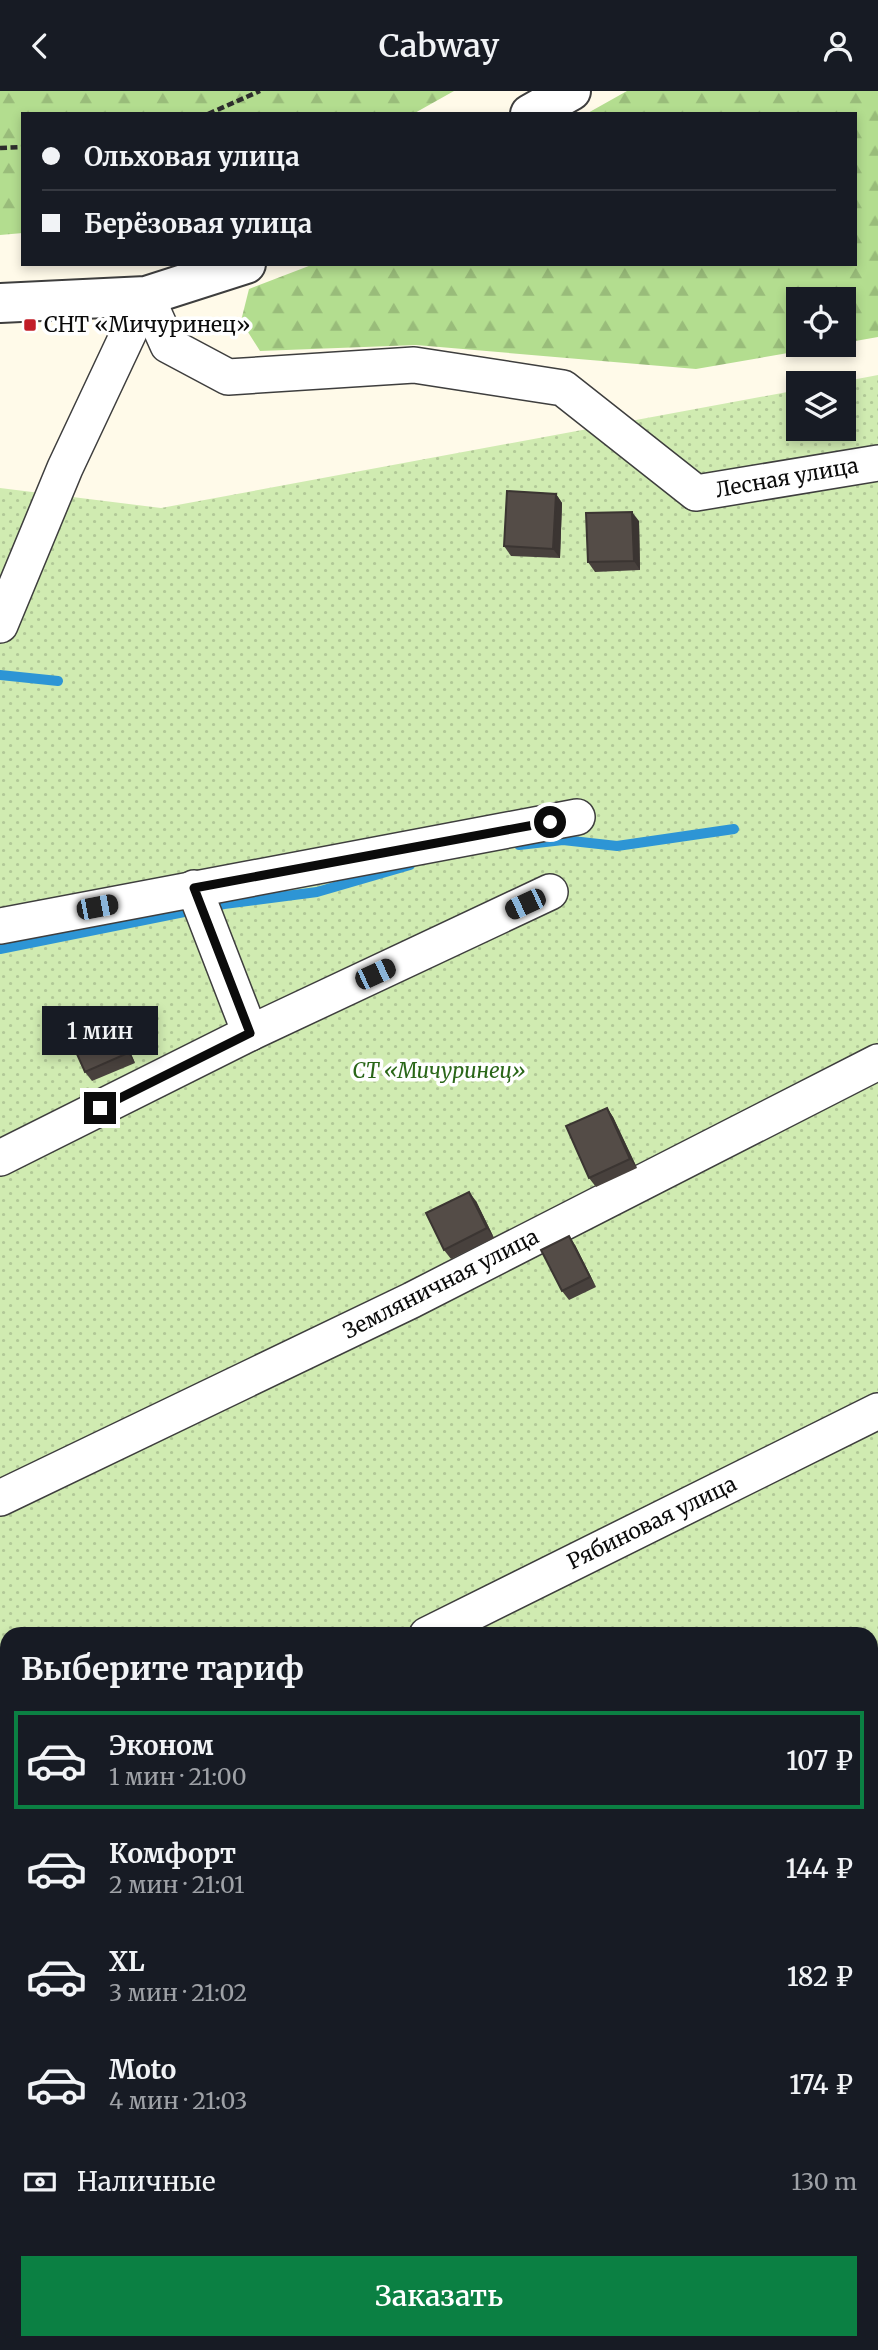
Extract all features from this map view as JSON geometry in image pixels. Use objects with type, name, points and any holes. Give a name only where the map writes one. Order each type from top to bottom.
[{"type":"street","points":[[534,112],[571,91]]},
{"type":"street","points":[[0,303],[146,296],[240,266]]},
{"type":"street","points":[[0,625],[65,468],[146,296]]},
{"type":"street","name":"Лесная улица","points":[[146,296],[167,345],[228,377],[414,365],[563,388],[696,493],[878,463]]},
{"type":"street","points":[[0,926],[577,817]]},
{"type":"street","points":[[194,888],[250,1033]]},
{"type":"street","points":[[0,1158],[250,1033],[550,892]]},
{"type":"street","name":"Земляничная улица","points":[[0,1498],[424,1293],[878,1062]]},
{"type":"street","name":"Рябиновая улица","points":[[443,1627],[878,1411]]},
{"type":"path","points":[[213,112],[260,91]]},
{"type":"path","points":[[0,148],[21,147]]},
{"type":"green space","points":[[0,91],[454,91],[417,112],[21,112],[21,233],[0,235]]},
{"type":"green space","points":[[627,91],[878,91],[878,337],[856,341],[856,287],[786,287],[786,353],[696,369],[416,345],[260,351],[241,321],[249,289],[309,266],[857,266],[857,112],[590,112]]},
{"type":"green space","name":"СТ «Мичуринец»","points":[[878,375],[878,1627],[0,1627],[0,488],[161,508],[786,392],[786,441],[856,441],[856,379]]},
{"type":"building","points":[[507,491],[556,494],[553,549],[504,546]]},
{"type":"building","points":[[632,512],[634,561],[588,562],[586,513]]},
{"type":"building","points":[[112,1015],[128,1053],[85,1072],[68,1034]]},
{"type":"building","points":[[607,1108],[630,1159],[589,1178],[566,1126]]},
{"type":"building","points":[[469,1192],[487,1228],[444,1250],[426,1213]]},
{"type":"building","points":[[569,1236],[590,1277],[562,1291],[541,1250]]},
{"type":"waterway","points":[[0,675],[58,681]]},
{"type":"waterway","points":[[519,845],[563,840],[617,846],[734,829]]},
{"type":"waterway","points":[[0,949],[224,904],[317,892],[410,865]]},
{"type":"place","name":"СНТ «Мичуринец»","points":[[30,325]]},
{"type":"route","points":[[100,1108],[250,1033],[194,888],[550,822]]}]
